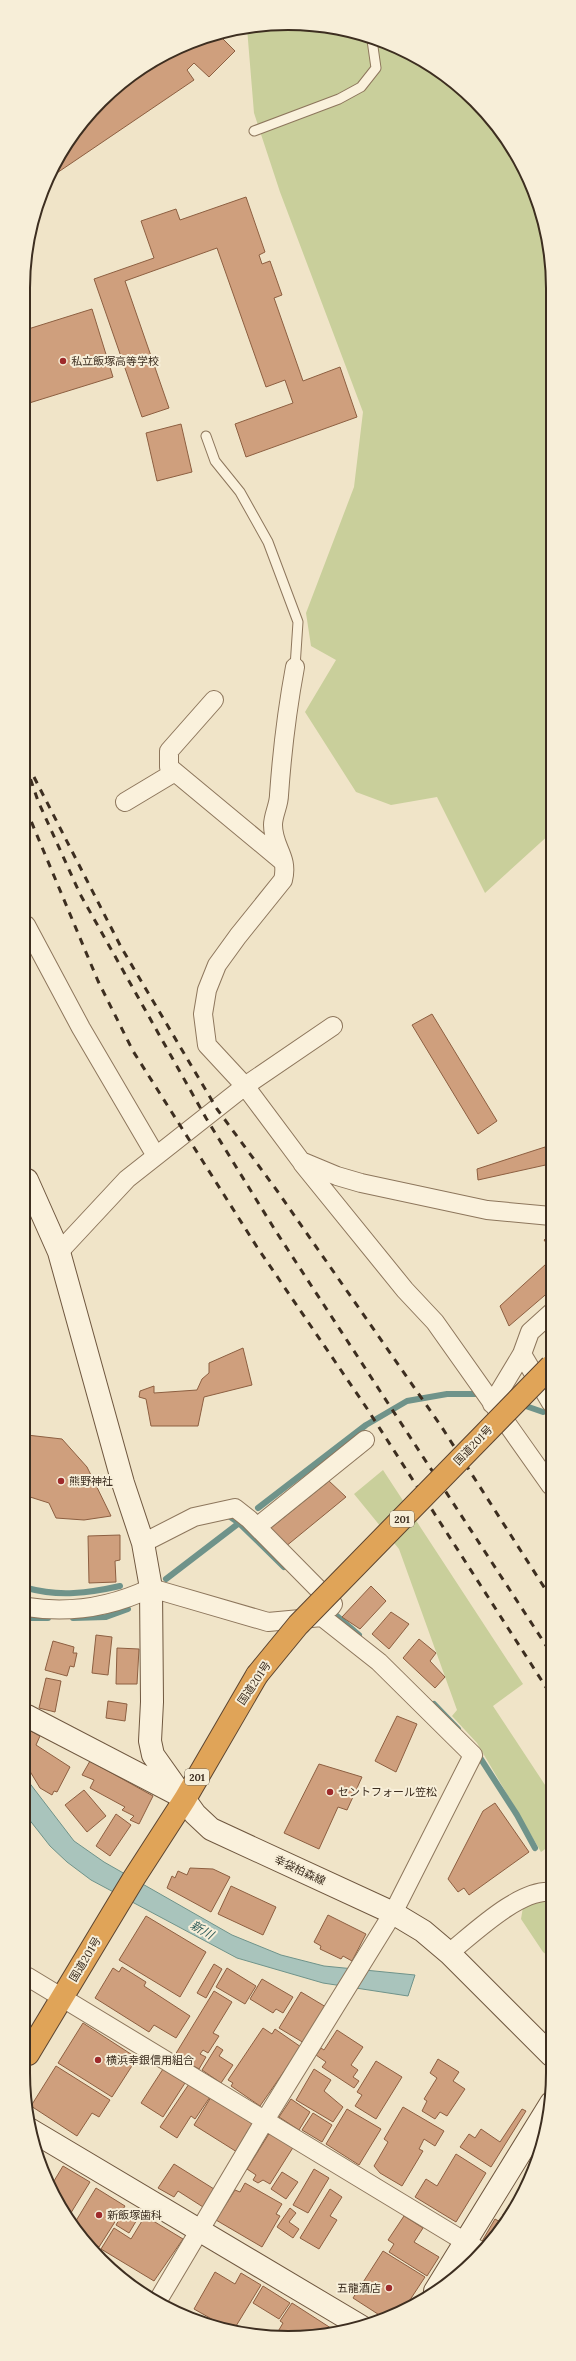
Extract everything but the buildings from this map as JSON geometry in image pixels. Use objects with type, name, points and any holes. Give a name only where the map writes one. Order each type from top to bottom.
[{"type":"highway","name":"国道201号","points":[[30,2051],[134,1878],[185,1799],[256,1675],[298,1625],[546,1371]]},
{"type":"street","points":[[295,667],[284,729],[283,758],[279,777],[279,796],[273,823],[274,839],[285,863],[283,880],[229,948],[217,966],[207,990],[203,1014],[207,1045],[245,1086],[301,1161],[405,1290],[435,1322],[546,1479]]},
{"type":"street","points":[[214,700],[170,751],[169,767],[285,863]]},
{"type":"street","points":[[125,802],[175,772]]},
{"type":"street","points":[[30,932],[81,1028],[156,1156]]},
{"type":"street","points":[[59,1252],[127,1179],[245,1086],[333,1026]]},
{"type":"street","points":[[301,1161],[361,1184],[487,1210],[546,1216]]},
{"type":"street","points":[[30,1187],[59,1252],[123,1483],[143,1543],[151,1588],[150,1741],[153,1755],[185,1799]]},
{"type":"street","points":[[492,1404],[522,1354],[530,1332],[546,1318]]},
{"type":"street","points":[[522,1354],[546,1395]]},
{"type":"street","points":[[257,1527],[365,1440]]},
{"type":"street","points":[[143,1543],[194,1517],[235,1508],[257,1527],[333,1604],[322,1617]]},
{"type":"street","points":[[30,1607],[47,1610],[93,1608],[131,1597],[151,1588],[268,1622],[322,1617],[379,1662],[473,1755],[393,1913],[265,2120],[160,2297]]},
{"type":"street","name":"幸袋柏森線","points":[[30,1717],[185,1799],[195,1814],[211,1829],[393,1913],[423,1931],[449,1953],[546,2050]]},
{"type":"street","points":[[449,1953],[493,1918],[534,1893],[546,1892]]},
{"type":"street","points":[[30,1978],[474,2247]]},
{"type":"street","points":[[451,2273],[474,2247],[541,2121]]},
{"type":"street","points":[[37,2133],[355,2322]]},
{"type":"lane","points":[[254,131],[339,99],[362,87],[376,68],[373,45]]},
{"type":"lane","points":[[206,436],[215,461],[240,492],[268,542],[298,622],[295,667]]},
{"type":"green space","points":[[288,30],[322,32],[355,39],[387,50],[417,65],[445,83],[482,118],[503,145],[511,159],[526,189],[537,221],[544,254],[546,288],[546,838],[485,893],[437,797],[391,805],[356,792],[305,712],[336,660],[311,646],[306,613],[354,487],[363,412],[280,192],[254,113],[247,33]]},
{"type":"green space","points":[[383,1470],[523,1684],[493,1706],[546,1786],[546,1848],[541,1852],[477,1743],[452,1716],[457,1710],[399,1549],[354,1494]]},
{"type":"green space","points":[[540,1899],[546,1900],[546,1954],[521,1919],[523,1907]]},
{"type":"water","name":"新川","points":[[30,1784],[74,1841],[104,1862],[232,1935],[281,1955],[324,1966],[415,1975],[408,1996],[323,1983],[237,1958],[91,1880],[67,1862],[50,1846],[30,1821]]},
{"type":"waterway","points":[[258,1508],[366,1425],[407,1401],[447,1394],[481,1394]]},
{"type":"waterway","points":[[520,1404],[543,1412]]},
{"type":"waterway","points":[[226,1514],[239,1523],[284,1567]]},
{"type":"waterway","points":[[166,1579],[239,1523]]},
{"type":"waterway","points":[[30,1589],[39,1591],[74,1593],[97,1591],[120,1586]]},
{"type":"waterway","points":[[73,1618],[106,1617],[128,1609]]},
{"type":"waterway","points":[[330,1610],[359,1635]]},
{"type":"waterway","points":[[30,1618],[48,1618]]},
{"type":"waterway","points":[[434,1704],[458,1729]]},
{"type":"waterway","points":[[477,1753],[517,1815],[535,1848]]},
{"type":"railway","points":[[34,777],[121,947],[217,1109],[278,1192],[441,1426],[546,1590]]},
{"type":"railway","points":[[30,778],[38,801],[80,894],[206,1118],[275,1230],[546,1645]]},
{"type":"railway","points":[[30,819],[98,981],[133,1051],[257,1247],[366,1407],[546,1687]]},
{"type":"place","name":"私立飯塚高等学校","points":[[63,361]]},
{"type":"place","name":"熊野神社","points":[[61,1481]]},
{"type":"place","name":"セントフォール笠松","points":[[330,1792]]},
{"type":"place","name":"横浜幸銀信用組合","points":[[98,2060]]},
{"type":"place","name":"新飯塚歯科","points":[[99,2215]]},
{"type":"place","name":"五龍酒店","points":[[389,2288]]}]
